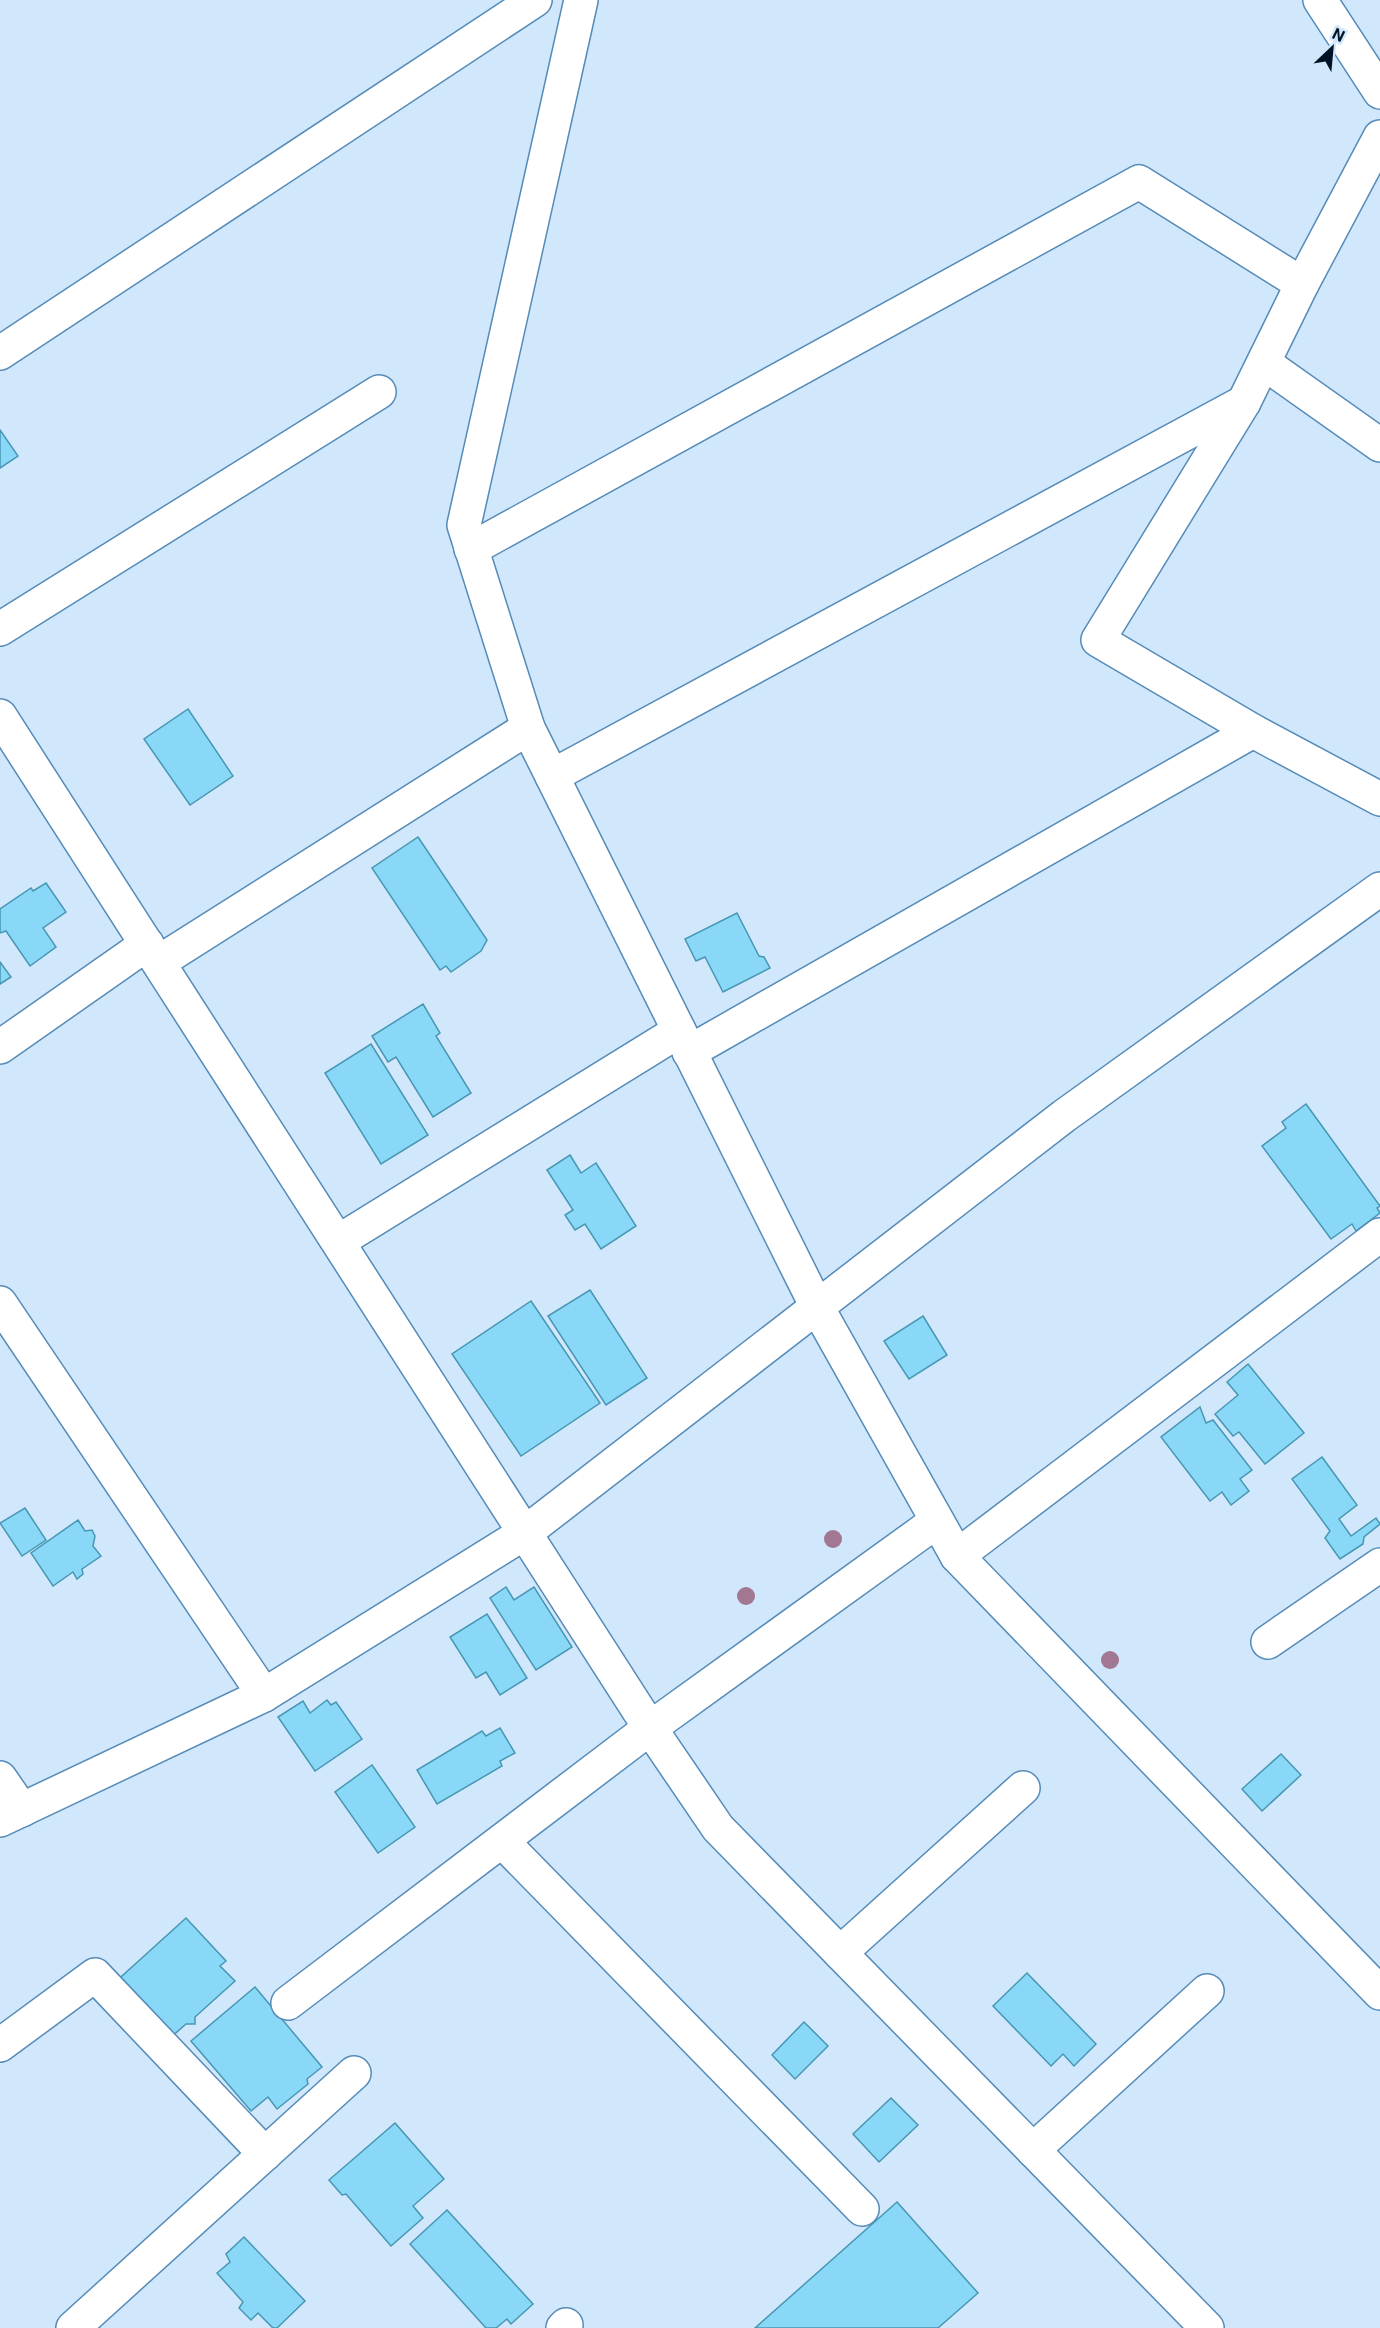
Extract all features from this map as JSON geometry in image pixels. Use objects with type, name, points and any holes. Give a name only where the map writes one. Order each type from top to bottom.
[{"type":"street","points":[[0,353],[535,0]]},
{"type":"street","points":[[581,0],[464,525],[528,728],[817,1307],[957,1556],[1380,1993]]},
{"type":"street","points":[[1320,0],[1380,92]]},
{"type":"street","points":[[1380,137],[1302,284],[1244,402],[1098,640],[1253,732],[1380,799]]},
{"type":"street","points":[[471,549],[1139,182],[1302,284]]},
{"type":"street","points":[[1264,363],[1380,445]]},
{"type":"street","points":[[0,628],[379,392]]},
{"type":"street","points":[[552,776],[1244,402]]},
{"type":"street","points":[[0,716],[650,1728],[718,1828],[1207,2328]]},
{"type":"street","points":[[0,1047],[528,728]]},
{"type":"street","points":[[339,1241],[684,1041],[1253,732]]},
{"type":"street","points":[[0,1778],[11,1815],[264,1695],[526,1533],[1064,1116],[1380,888]]},
{"type":"street","points":[[957,1556],[1380,1235]]},
{"type":"street","points":[[0,1303],[264,1695]]},
{"type":"street","points":[[288,2003],[650,1728],[937,1521]]},
{"type":"street","points":[[1268,1642],[1380,1565]]},
{"type":"street","points":[[840,1953],[1023,1788]]},
{"type":"street","points":[[502,1841],[862,2209]]},
{"type":"street","points":[[0,2045],[94,1975],[265,2154]]},
{"type":"street","points":[[1033,2150],[1207,1991]]},
{"type":"street","points":[[73,2328],[354,2073]]},
{"type":"building","points":[[0,430],[18,456],[0,468]]},
{"type":"building","points":[[188,709],[233,776],[190,805],[144,739]]},
{"type":"building","points":[[418,837],[487,940],[481,951],[451,972],[446,966],[440,970],[372,868]]},
{"type":"building","points":[[46,883],[66,912],[43,928],[56,947],[30,966],[6,931],[0,933],[0,909],[31,888],[33,891]]},
{"type":"building","points":[[737,913],[759,956],[764,957],[770,968],[723,992],[705,957],[696,961],[685,939]]},
{"type":"building","points":[[0,962],[11,977],[0,984]]},
{"type":"building","points":[[423,1004],[440,1033],[436,1036],[471,1093],[433,1117],[396,1057],[388,1062],[372,1036]]},
{"type":"building","points":[[371,1044],[428,1135],[381,1164],[325,1073]]},
{"type":"building","points":[[1306,1104],[1380,1206],[1377,1208],[1380,1213],[1356,1231],[1352,1224],[1331,1239],[1262,1146],[1286,1128],[1282,1122]]},
{"type":"building","points":[[570,1155],[581,1173],[596,1163],[636,1226],[601,1249],[585,1224],[575,1230],[565,1215],[573,1210],[547,1170]]},
{"type":"building","points":[[590,1290],[647,1378],[606,1405],[548,1316]]},
{"type":"building","points":[[531,1301],[600,1403],[521,1456],[452,1354]]},
{"type":"building","points":[[923,1316],[947,1355],[909,1379],[884,1341]]},
{"type":"building","points":[[1248,1364],[1304,1433],[1265,1464],[1239,1432],[1233,1436],[1215,1414],[1238,1395],[1227,1382]]},
{"type":"building","points":[[1200,1407],[1206,1423],[1213,1420],[1252,1470],[1240,1479],[1249,1491],[1231,1505],[1222,1492],[1210,1501],[1161,1437]]},
{"type":"building","points":[[1322,1457],[1357,1505],[1339,1519],[1351,1536],[1376,1518],[1380,1524],[1364,1537],[1363,1544],[1340,1559],[1325,1538],[1330,1531],[1292,1479]]},
{"type":"building","points":[[25,1508],[46,1540],[22,1556],[0,1523]]},
{"type":"building","points":[[78,1520],[85,1531],[92,1530],[95,1536],[93,1546],[101,1556],[82,1569],[83,1574],[77,1579],[73,1572],[53,1586],[31,1553]]},
{"type":"building","points":[[506,1587],[514,1600],[534,1587],[572,1647],[536,1670],[490,1598]]},
{"type":"building","points":[[487,1614],[527,1678],[500,1695],[486,1672],[476,1678],[450,1637]]},
{"type":"building","points":[[327,1700],[331,1705],[336,1702],[362,1739],[315,1771],[278,1717],[303,1701],[310,1713]]},
{"type":"building","points":[[500,1728],[515,1753],[500,1761],[502,1766],[437,1804],[417,1770],[482,1731],[486,1736]]},
{"type":"building","points":[[1281,1754],[1301,1775],[1262,1811],[1242,1789]]},
{"type":"building","points":[[372,1765],[415,1827],[378,1853],[335,1792]]},
{"type":"building","points":[[186,1918],[226,1961],[220,1966],[235,1981],[195,2017],[195,2024],[186,2024],[169,2039],[111,1986]]},
{"type":"building","points":[[1027,1973],[1096,2044],[1074,2066],[1063,2054],[1051,2066],[993,2006]]},
{"type":"building","points":[[255,1987],[322,2067],[307,2079],[308,2084],[277,2109],[268,2097],[251,2111],[191,2041]]},
{"type":"building","points":[[804,2022],[828,2046],[795,2079],[772,2055]]},
{"type":"building","points":[[891,2098],[918,2125],[879,2162],[853,2134]]},
{"type":"building","points":[[395,2123],[444,2179],[413,2206],[423,2218],[391,2246],[346,2194],[342,2195],[329,2180]]},
{"type":"building","points":[[897,2202],[978,2293],[938,2328],[755,2328]]},
{"type":"building","points":[[447,2210],[533,2304],[511,2324],[507,2319],[496,2328],[486,2328],[410,2244]]},
{"type":"building","points":[[244,2237],[305,2301],[277,2328],[273,2328],[258,2313],[251,2320],[239,2308],[243,2302],[217,2273],[230,2262],[226,2254]]}]
